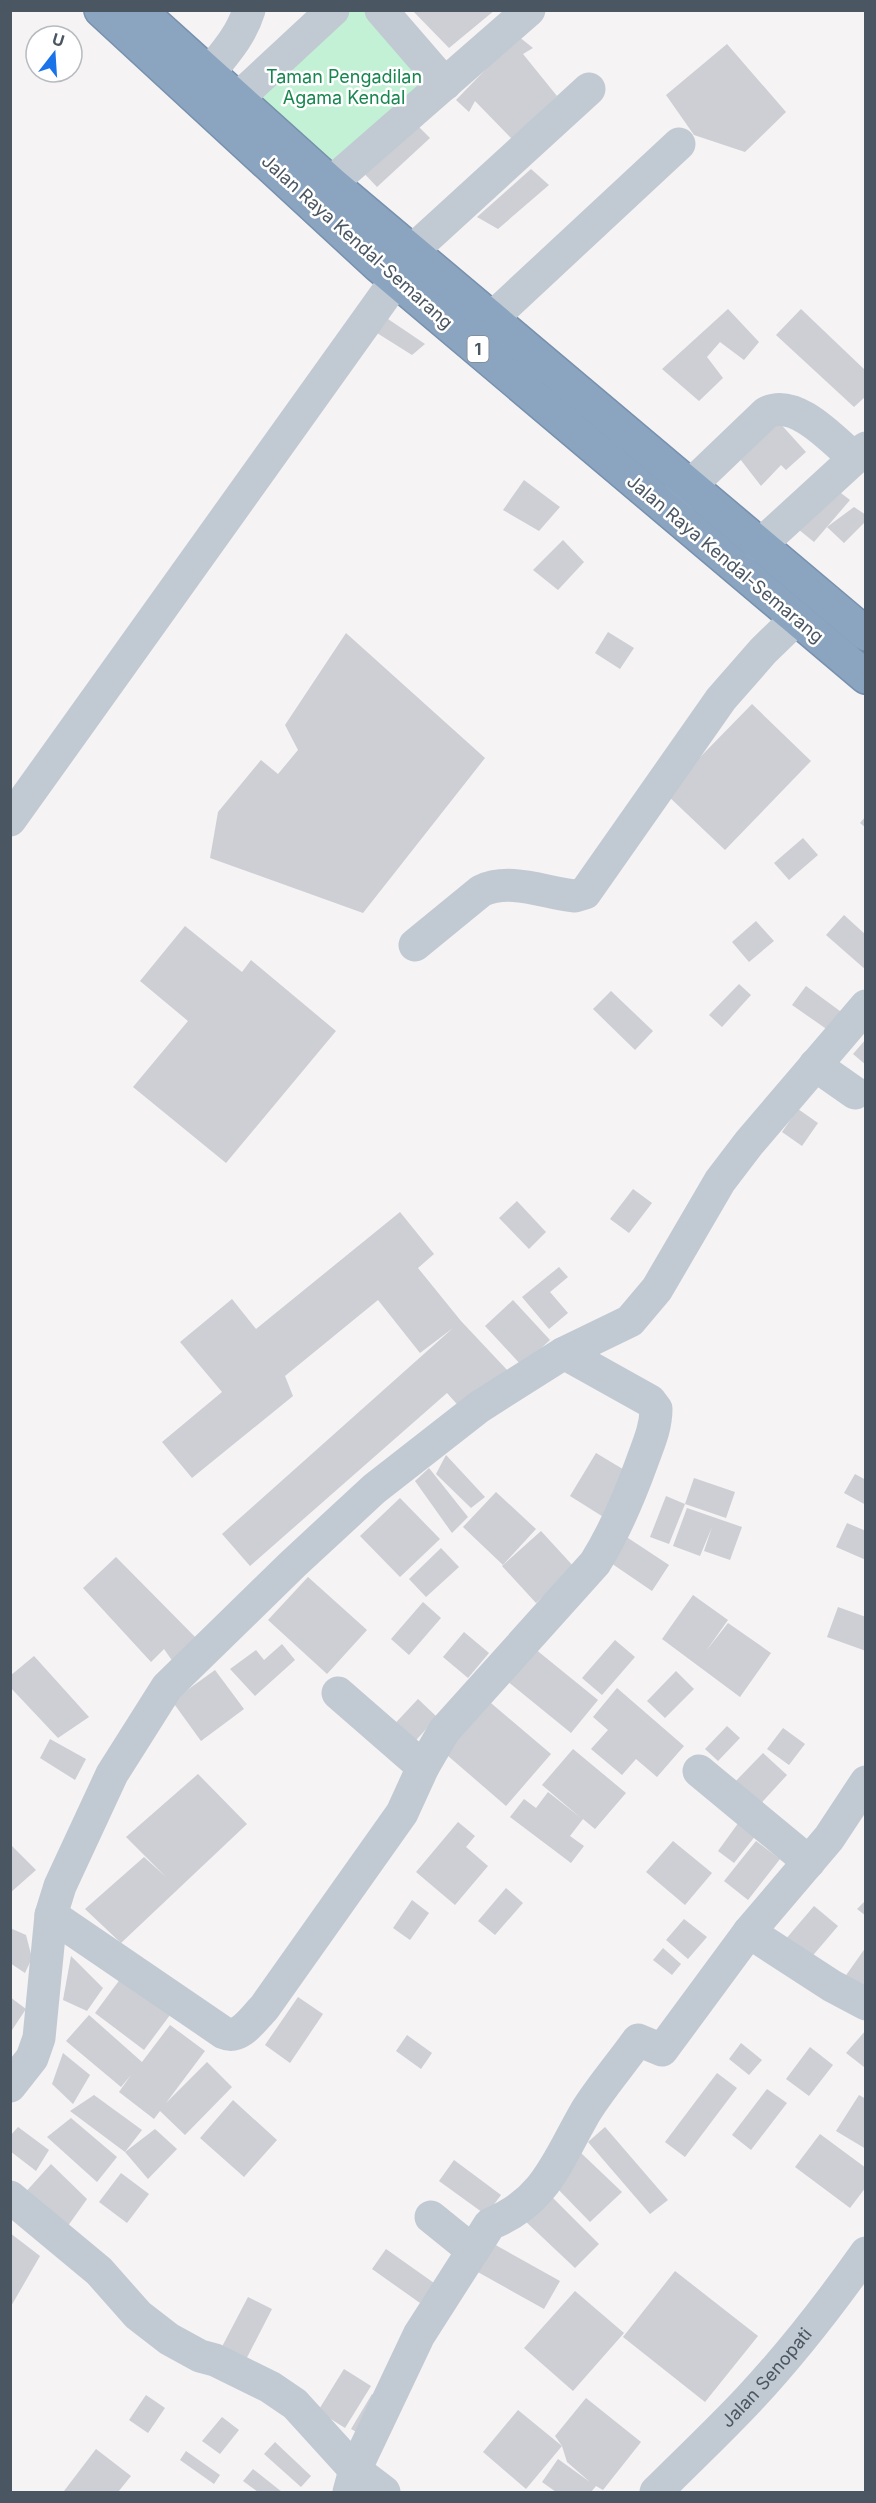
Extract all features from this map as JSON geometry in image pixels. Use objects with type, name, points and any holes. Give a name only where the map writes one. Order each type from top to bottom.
[{"type":"highway","name":"Jalan Raya Kendal-Semarang","points":[[101,10],[388,273],[866,677]]},
{"type":"highway","name":"Jalan Raya Kendal-Semarang","points":[[139,10],[331,183],[866,634]]},
{"type":"street","points":[[209,73],[234,44],[249,10]]},
{"type":"street","points":[[237,99],[333,10]]},
{"type":"street","points":[[381,10],[445,84]]},
{"type":"street","points":[[331,183],[529,10]]},
{"type":"street","points":[[412,251],[589,88]]},
{"type":"street","points":[[492,318],[679,144]]},
{"type":"street","points":[[10,820],[129,635],[388,273]]},
{"type":"street","points":[[666,509],[766,413],[774,408],[802,415],[860,453],[760,545]]},
{"type":"street","points":[[415,945],[482,891],[492,886],[507,885],[575,896],[585,892],[721,699],[763,651],[796,619]]},
{"type":"street","points":[[10,782],[129,635]]},
{"type":"street","points":[[12,2082],[32,2058],[39,2038],[51,1915],[72,1858],[112,1774],[167,1688],[293,1564],[374,1489],[479,1407],[564,1353],[630,1322],[657,1289],[720,1181],[749,1143],[866,1006]]},
{"type":"street","points":[[815,1065],[855,1093]]},
{"type":"street","points":[[51,1915],[224,2033],[234,2036],[264,2008],[402,1813],[423,1767],[444,1731],[542,1640],[614,1533],[653,1431],[656,1409],[650,1401],[564,1353]]},
{"type":"street","points":[[338,1693],[423,1767]]},
{"type":"street","points":[[699,1771],[809,1862]]},
{"type":"street","points":[[352,2481],[419,2335],[490,2224],[509,2216],[532,2200],[548,2181],[587,2110],[638,2040],[662,2050],[749,1932],[829,1838],[866,1782]]},
{"type":"street","points":[[749,1932],[832,1986],[866,2004]]},
{"type":"street","points":[[10,2197],[99,2271],[138,2315],[169,2339],[200,2356],[214,2360],[270,2387],[295,2404],[352,2481],[384,2493]]},
{"type":"street","points":[[431,2217],[473,2251]]},
{"type":"street","name":"Jalan Senopati","points":[[656,2493],[749,2399],[787,2356],[829,2305],[866,2253]]},
{"type":"green space","name":"Taman Pengadilan Agama Kendal","points":[[333,11],[381,11],[445,84],[331,183],[237,99]]},
{"type":"building","points":[[412,10],[495,10],[449,48]]},
{"type":"building","points":[[518,36],[533,48],[523,54],[557,96],[512,139],[475,101],[469,112],[456,100]]},
{"type":"building","points":[[727,44],[786,112],[745,152],[694,135],[666,95]]},
{"type":"building","points":[[411,119],[430,138],[377,187],[359,168]]},
{"type":"building","points":[[531,169],[549,185],[498,229],[477,217]]},
{"type":"building","points":[[728,309],[759,342],[744,360],[720,342],[707,357],[723,378],[699,401],[662,369]]},
{"type":"building","points":[[801,309],[866,371],[866,396],[854,407],[776,335]]},
{"type":"building","points":[[388,319],[425,344],[412,355],[377,333]]},
{"type":"building","points":[[777,420],[806,452],[786,470],[781,465],[761,486],[737,455]]},
{"type":"building","points":[[524,480],[560,507],[539,531],[503,510]]},
{"type":"building","points":[[833,487],[850,500],[814,542],[798,529]]},
{"type":"building","points":[[854,507],[866,515],[866,521],[844,543],[827,527]]},
{"type":"building","points":[[563,540],[584,562],[558,590],[533,570]]},
{"type":"building","points":[[608,632],[634,648],[620,669],[595,653]]},
{"type":"building","points":[[346,633],[485,758],[363,913],[210,858],[218,812],[261,760],[278,774],[298,750],[285,725]]},
{"type":"building","points":[[752,704],[811,761],[725,850],[665,793]]},
{"type":"building","points":[[866,816],[866,828],[860,823]]},
{"type":"building","points":[[803,838],[818,855],[789,880],[774,863]]},
{"type":"building","points":[[844,915],[866,935],[866,970],[826,935]]},
{"type":"building","points":[[756,921],[774,941],[749,962],[732,942]]},
{"type":"building","points":[[185,926],[242,972],[251,960],[336,1031],[226,1163],[133,1087],[188,1021],[140,981]]},
{"type":"building","points":[[739,984],[751,995],[722,1027],[709,1015]]},
{"type":"building","points":[[806,986],[848,1017],[835,1035],[792,1005]]},
{"type":"building","points":[[611,991],[653,1031],[635,1050],[593,1009]]},
{"type":"building","points":[[866,1039],[866,1065],[853,1054]]},
{"type":"building","points":[[798,1109],[818,1123],[802,1146],[782,1132]]},
{"type":"building","points":[[633,1189],[652,1203],[629,1233],[610,1219]]},
{"type":"building","points":[[517,1201],[546,1232],[529,1249],[499,1218]]},
{"type":"building","points":[[400,1212],[434,1254],[418,1268],[461,1321],[509,1372],[464,1412],[447,1393],[250,1566],[222,1534],[453,1328],[420,1353],[378,1300],[285,1376],[293,1396],[192,1478],[162,1442],[222,1392],[180,1342],[232,1299],[256,1329]]},
{"type":"building","points":[[559,1267],[568,1277],[550,1292],[568,1313],[549,1329],[522,1297]]},
{"type":"building","points":[[513,1300],[550,1340],[522,1366],[485,1326]]},
{"type":"building","points":[[596,1453],[631,1474],[605,1518],[570,1496]]},
{"type":"building","points":[[446,1455],[485,1497],[471,1508],[436,1474]]},
{"type":"building","points":[[429,1468],[468,1517],[452,1533],[415,1481]]},
{"type":"building","points":[[855,1474],[866,1480],[866,1505],[844,1493]]},
{"type":"building","points":[[694,1478],[735,1492],[726,1518],[685,1504]]},
{"type":"building","points":[[496,1492],[536,1529],[503,1565],[463,1527]]},
{"type":"building","points":[[666,1496],[685,1504],[669,1544],[650,1537]]},
{"type":"building","points":[[400,1498],[440,1539],[400,1577],[360,1536]]},
{"type":"building","points":[[687,1508],[742,1527],[730,1560],[704,1551],[712,1527],[700,1556],[673,1546]]},
{"type":"building","points":[[847,1523],[866,1531],[866,1560],[836,1547]]},
{"type":"building","points":[[541,1531],[575,1568],[536,1603],[502,1566]]},
{"type":"building","points":[[622,1534],[669,1565],[652,1591],[605,1559]]},
{"type":"building","points":[[441,1548],[459,1567],[426,1597],[409,1579]]},
{"type":"building","points":[[116,1557],[200,1642],[176,1666],[164,1649],[151,1662],[83,1588]]},
{"type":"building","points":[[308,1577],[367,1630],[327,1674],[268,1620]]},
{"type":"building","points":[[693,1595],[728,1620],[706,1651],[728,1623],[771,1653],[740,1697],[662,1639]]},
{"type":"building","points":[[423,1602],[441,1618],[409,1655],[391,1639]]},
{"type":"building","points":[[838,1607],[866,1617],[866,1651],[827,1637]]},
{"type":"building","points":[[464,1632],[489,1653],[468,1678],[443,1657]]},
{"type":"building","points":[[615,1640],[635,1657],[602,1695],[582,1678]]},
{"type":"building","points":[[282,1644],[295,1660],[255,1696],[230,1669],[256,1650],[264,1660]]},
{"type":"building","points":[[529,1644],[598,1700],[571,1733],[502,1677]]},
{"type":"building","points":[[34,1656],[89,1717],[58,1738],[10,1687],[10,1676]]},
{"type":"building","points":[[215,1670],[244,1709],[201,1741],[172,1701]]},
{"type":"building","points":[[676,1671],[694,1689],[665,1718],[647,1701]]},
{"type":"building","points":[[617,1688],[684,1746],[657,1777],[636,1759],[622,1775],[591,1749],[608,1730],[593,1717]]},
{"type":"building","points":[[485,1698],[551,1754],[506,1806],[440,1749]]},
{"type":"building","points":[[418,1699],[437,1717],[408,1749],[388,1731]]},
{"type":"building","points":[[727,1726],[740,1738],[718,1761],[705,1749]]},
{"type":"building","points":[[783,1728],[805,1744],[789,1765],[767,1749]]},
{"type":"building","points":[[50,1739],[86,1759],[75,1780],[40,1758]]},
{"type":"building","points":[[573,1749],[626,1793],[595,1829],[583,1819],[570,1836],[584,1846],[571,1863],[510,1817],[524,1799],[536,1808],[548,1792],[581,1818],[542,1785]]},
{"type":"building","points":[[763,1753],[787,1775],[755,1810],[730,1787]]},
{"type":"building","points":[[198,1774],[247,1824],[121,1943],[85,1909],[144,1857],[166,1877],[126,1837]]},
{"type":"building","points":[[458,1822],[475,1836],[466,1847],[488,1866],[455,1905],[416,1872]]},
{"type":"building","points":[[739,1822],[756,1835],[734,1863],[718,1851]]},
{"type":"building","points":[[673,1841],[712,1873],[685,1905],[646,1872]]},
{"type":"building","points":[[756,1841],[780,1859],[748,1900],[724,1881]]},
{"type":"building","points":[[10,1844],[36,1870],[10,1893]]},
{"type":"building","points":[[506,1888],[523,1903],[495,1935],[478,1921]]},
{"type":"building","points":[[412,1900],[429,1913],[410,1940],[393,1928]]},
{"type":"building","points":[[866,1900],[866,1916],[857,1909]]},
{"type":"building","points":[[814,1906],[838,1926],[809,1960],[785,1940]]},
{"type":"building","points":[[684,1919],[707,1937],[688,1959],[666,1940]]},
{"type":"building","points":[[10,1928],[26,1935],[32,1958],[25,1973],[10,1963]]},
{"type":"building","points":[[866,1947],[866,1997],[842,1981]]},
{"type":"building","points":[[663,1948],[681,1964],[672,1975],[653,1960]]},
{"type":"building","points":[[71,1956],[103,1988],[87,2011],[63,2000]]},
{"type":"building","points":[[121,1978],[170,2015],[144,2050],[95,2013]]},
{"type":"building","points":[[10,1997],[26,2009],[10,2033]]},
{"type":"building","points":[[298,1997],[323,2014],[290,2063],[265,2045]]},
{"type":"building","points":[[89,2015],[142,2062],[170,2025],[205,2051],[166,2103],[207,2062],[232,2087],[185,2135],[160,2111],[154,2119],[119,2092],[131,2075],[121,2087],[66,2041]]},
{"type":"building","points":[[866,2030],[866,2066],[864,2067],[846,2053]]},
{"type":"building","points":[[407,2035],[432,2053],[421,2069],[396,2051]]},
{"type":"building","points":[[741,2043],[762,2060],[749,2075],[729,2059]]},
{"type":"building","points":[[810,2047],[833,2065],[809,2096],[786,2079]]},
{"type":"building","points":[[63,2053],[90,2075],[73,2104],[52,2084]]},
{"type":"building","points":[[717,2073],[737,2088],[685,2157],[665,2142]]},
{"type":"building","points":[[767,2089],[787,2103],[751,2150],[732,2135]]},
{"type":"building","points":[[94,2095],[142,2130],[125,2152],[70,2111]]},
{"type":"building","points":[[859,2095],[866,2099],[866,2149],[836,2131]]},
{"type":"building","points":[[233,2100],[277,2140],[244,2177],[200,2138]]},
{"type":"building","points":[[71,2118],[117,2157],[97,2182],[47,2137]]},
{"type":"building","points":[[18,2127],[49,2150],[36,2171],[10,2151],[10,2136]]},
{"type":"building","points":[[605,2127],[668,2200],[650,2214],[588,2142]]},
{"type":"building","points":[[155,2129],[177,2149],[148,2179],[125,2152]]},
{"type":"building","points":[[820,2134],[866,2168],[866,2187],[850,2208],[795,2167]]},
{"type":"building","points":[[581,2153],[622,2192],[590,2222],[553,2184]]},
{"type":"building","points":[[454,2160],[501,2195],[486,2215],[439,2181]]},
{"type":"building","points":[[51,2164],[87,2199],[65,2230],[22,2196]]},
{"type":"building","points":[[121,2173],[149,2194],[127,2223],[99,2202]]},
{"type":"building","points":[[549,2194],[599,2244],[575,2268],[523,2219]]},
{"type":"building","points":[[10,2233],[40,2256],[10,2308]]},
{"type":"building","points":[[492,2243],[560,2281],[544,2309],[476,2271]]},
{"type":"building","points":[[386,2249],[434,2283],[420,2303],[372,2269]]},
{"type":"building","points":[[675,2271],[758,2336],[705,2402],[623,2337]]},
{"type":"building","points":[[575,2291],[624,2333],[573,2391],[524,2348]]},
{"type":"building","points":[[248,2297],[272,2309],[239,2373],[215,2360]]},
{"type":"building","points":[[344,2369],[371,2386],[345,2428],[318,2411]]},
{"type":"building","points":[[372,2394],[382,2401],[362,2435],[351,2429]]},
{"type":"building","points":[[146,2395],[165,2408],[148,2433],[129,2420]]},
{"type":"building","points":[[586,2398],[641,2442],[603,2490],[596,2486],[591,2492],[556,2492],[542,2482],[558,2459],[590,2482],[567,2462],[562,2446],[555,2436]]},
{"type":"building","points":[[518,2410],[562,2446],[526,2489],[483,2452]]},
{"type":"building","points":[[222,2417],[239,2430],[220,2454],[202,2441]]},
{"type":"building","points":[[275,2442],[311,2476],[301,2487],[264,2454]]},
{"type":"building","points":[[96,2449],[131,2476],[118,2492],[64,2491]]},
{"type":"building","points":[[186,2451],[220,2475],[214,2484],[180,2460]]},
{"type":"building","points":[[253,2469],[282,2492],[258,2492],[243,2481]]}]
